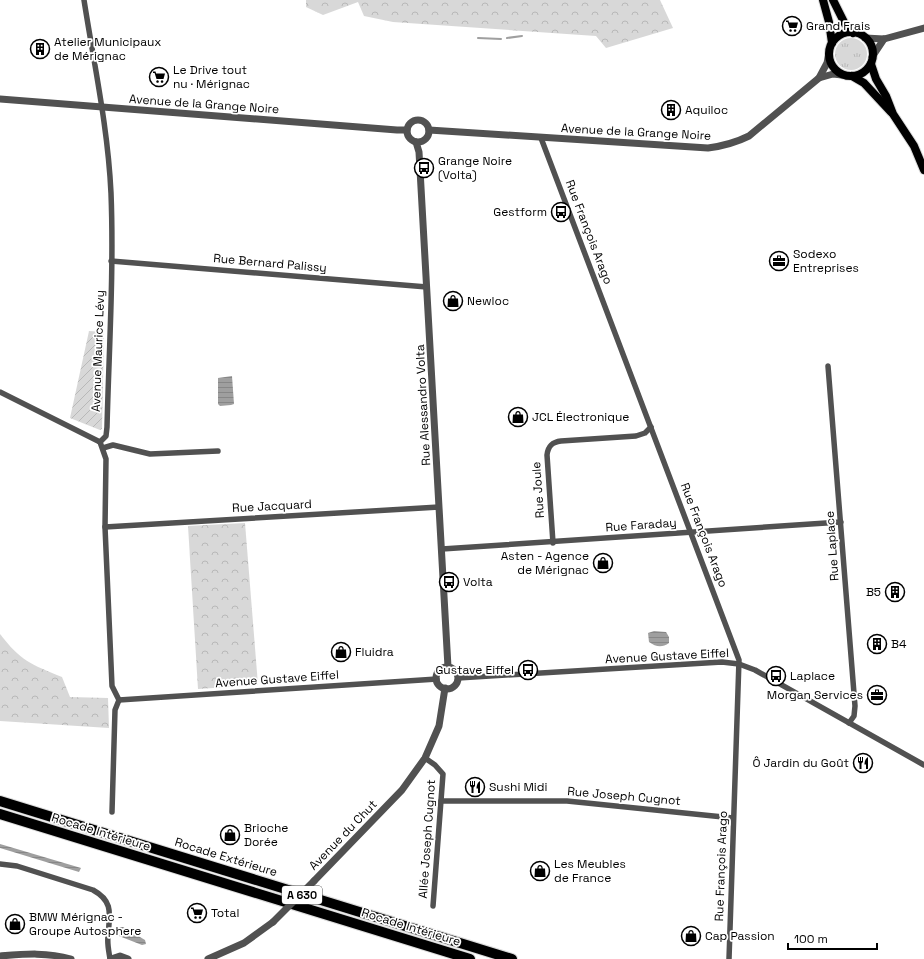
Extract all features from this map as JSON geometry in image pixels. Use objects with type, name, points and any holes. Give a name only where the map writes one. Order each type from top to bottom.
[{"type":"highway","name":"Rocade Extérieure","points":[[0,801],[512,959]]},
{"type":"highway","name":"Rocade Intérieure","points":[[0,814],[470,959]]},
{"type":"main road","points":[[823,0],[831,30],[832,43],[829,53],[832,66],[842,75],[852,76],[864,83],[893,114],[914,146],[924,170]]},
{"type":"main road","points":[[833,0],[845,24],[853,33],[865,38],[872,50],[872,60],[876,79],[886,96],[893,114]]},
{"type":"main road","points":[[832,43],[841,35],[853,33]]},
{"type":"main road","points":[[852,76],[863,72],[872,60]]},
{"type":"street","name":"Avenue Maurice Lévy","points":[[84,0],[101,107],[111,193],[112,261],[107,427],[106,436],[102,445]]},
{"type":"street","points":[[865,38],[884,39],[924,28]]},
{"type":"street","points":[[872,60],[884,39]]},
{"type":"street","name":"Avenue de la Grange Noire","points":[[820,78],[827,63],[829,53]]},
{"type":"street","name":"Avenue de la Grange Noire","points":[[429,130],[708,148],[737,142],[749,136],[820,78],[833,74],[842,75]]},
{"type":"street","name":"Avenue de la Grange Noire","points":[[0,99],[407,130]]},
{"type":"street","points":[[420,120],[426,124],[429,130],[425,139],[416,142],[410,139],[407,130],[413,121],[420,120]]},
{"type":"street","name":"Rue François Arago","points":[[541,138],[738,656],[739,664],[729,959]]},
{"type":"street","name":"Rue Alessandro Volta","points":[[416,142],[419,152],[448,667]]},
{"type":"street","name":"Rue Bernard Palissy","points":[[112,261],[427,287]]},
{"type":"street","name":"Rue Laplace","points":[[828,366],[855,706],[854,716],[850,723]]},
{"type":"street","points":[[0,392],[102,445],[113,445],[150,454],[218,451]]},
{"type":"street","name":"Rue Joule","points":[[553,543],[547,455],[549,446],[555,442],[561,441],[636,436],[646,433],[651,427]]},
{"type":"street","points":[[102,445],[106,459],[105,527],[112,686],[119,700],[115,710],[112,812]]},
{"type":"street","name":"Rue Jacquard","points":[[105,527],[440,507]]},
{"type":"street","name":"Rue Faraday","points":[[442,549],[553,543],[841,522]]},
{"type":"street","name":"Avenue Gustave Eiffel","points":[[458,678],[722,662],[739,664],[755,670],[924,766]]},
{"type":"street","points":[[448,667],[454,670],[458,678],[455,685],[445,688],[439,685],[437,679],[439,671],[448,667]]},
{"type":"street","name":"Avenue Gustave Eiffel","points":[[119,700],[437,679]]},
{"type":"street","name":"Avenue du Chut","points":[[208,959],[244,943],[273,922],[402,790],[425,758],[438,726],[445,688]]},
{"type":"street","name":"Allée Joseph Cugnot","points":[[425,758],[436,764],[443,774],[433,906]]},
{"type":"street","name":"Rue Joseph Cugnot","points":[[441,801],[567,801],[733,818]]},
{"type":"street","points":[[0,864],[17,866],[100,893],[109,907],[108,943],[110,959],[120,956]]},
{"type":"street","points":[[109,948],[120,956],[128,959]]},
{"type":"street","points":[[0,956],[35,953],[56,955],[71,959]]},
{"type":"green space","points":[[306,0],[660,0],[673,28],[606,48],[596,36],[393,22],[364,16],[358,2],[323,15],[306,7]]},
{"type":"green space","points":[[848,38],[854,38],[864,45],[867,54],[866,60],[860,67],[854,70],[848,70],[838,63],[835,57],[835,51],[842,41]]},
{"type":"green space","points":[[89,331],[104,332],[102,429],[100,430],[70,418]]},
{"type":"green space","points":[[245,523],[258,685],[198,689],[188,526]]},
{"type":"green space","points":[[0,634],[20,656],[27,661],[62,677],[70,697],[108,698],[109,728],[0,721]]},
{"type":"shaded area","points":[[232,376],[234,404],[220,406],[218,404],[218,378]]},
{"type":"shaded area","points":[[654,631],[666,632],[669,637],[669,643],[664,646],[659,646],[649,642],[648,633]]},
{"type":"shaded area","points":[[0,844],[81,868],[79,872],[0,848]]},
{"type":"shaded area","points":[[120,927],[123,927],[145,940],[146,944],[142,945],[119,936],[116,932]]},
{"type":"waterway","points":[[507,38],[522,36]]},
{"type":"waterway","points":[[478,38],[501,39]]},
{"type":"place","name":"Grand Frais","points":[[792,26]]},
{"type":"place","name":"Atelier Municipaux de Mérignac","points":[[40,49]]},
{"type":"place","name":"Le Drive tout nu · Mérignac","points":[[159,77]]},
{"type":"place","name":"Aquiloc","points":[[671,110]]},
{"type":"place","name":"Grange Noire (Volta)","points":[[424,168]]},
{"type":"place","name":"Gestform","points":[[561,212]]},
{"type":"place","name":"Sodexo Entreprises","points":[[779,261]]},
{"type":"place","name":"Newloc","points":[[453,301]]},
{"type":"place","name":"JCL Électronique","points":[[518,417]]},
{"type":"place","name":"Asten - Agence de Mérignac","points":[[603,563]]},
{"type":"place","name":"Volta","points":[[449,582]]},
{"type":"place","name":"B5","points":[[895,592]]},
{"type":"place","name":"B4","points":[[877,644]]},
{"type":"place","name":"Fluidra","points":[[341,652]]},
{"type":"place","name":"Gustave Eiffel","points":[[528,670]]},
{"type":"place","name":"Laplace","points":[[776,676]]},
{"type":"place","name":"Morgan Services","points":[[877,695]]},
{"type":"place","name":"Ô Jardin du Goût","points":[[863,763]]},
{"type":"place","name":"Sushi Midi","points":[[475,787]]},
{"type":"place","name":"Brioche Dorée","points":[[230,835]]},
{"type":"place","name":"Les Meubles de France","points":[[540,871]]},
{"type":"place","name":"Total","points":[[197,913]]},
{"type":"place","name":"BMW Mérignac - Groupe Autosphere","points":[[15,924]]},
{"type":"place","name":"Cap Passion","points":[[691,936]]}]
